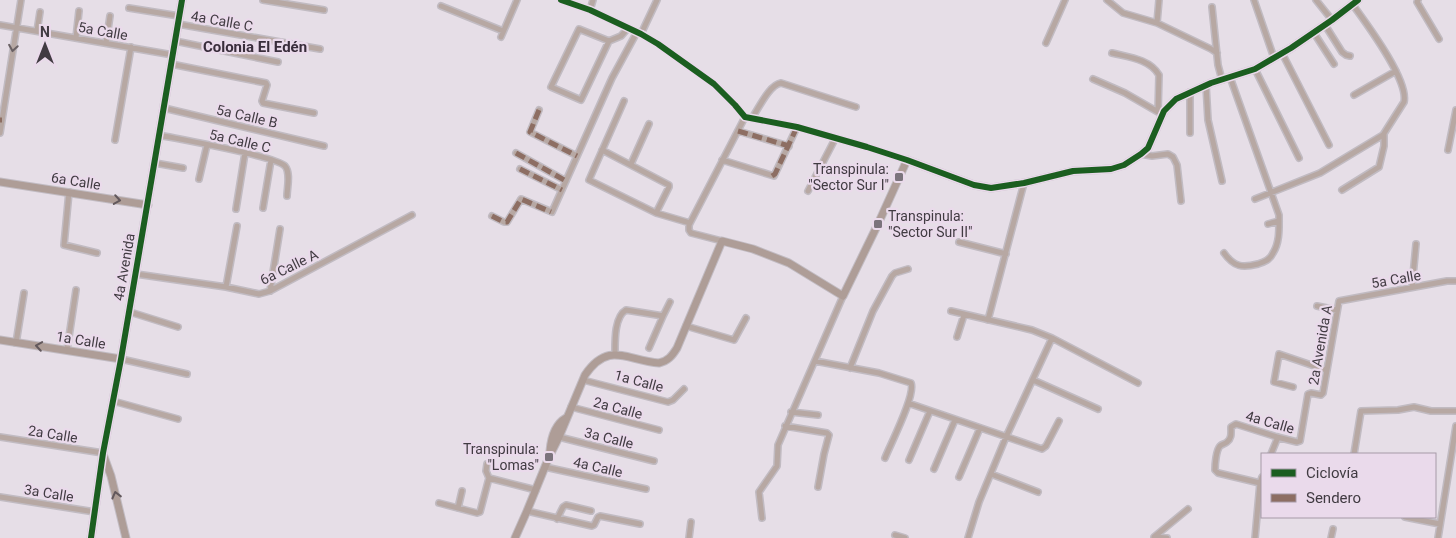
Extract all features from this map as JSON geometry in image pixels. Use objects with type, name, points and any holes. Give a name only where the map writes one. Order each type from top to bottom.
[{"type":"street","points":[[0,133],[21,0]]},
{"type":"street","name":"4a Avenida","points":[[91,538],[103,453],[122,359],[182,0]]},
{"type":"street","points":[[263,0],[324,10]]},
{"type":"street","points":[[501,37],[517,0]]},
{"type":"street","points":[[561,0],[590,10],[639,33],[681,59],[714,84],[745,117],[797,127],[866,147],[981,186],[999,187],[1073,171],[1117,168],[1130,162],[1148,148],[1160,113],[1159,73],[1145,62],[1112,53]]},
{"type":"street","points":[[590,10],[593,0]]},
{"type":"street","points":[[492,216],[507,222],[521,199],[551,212],[612,78],[639,33],[655,0]]},
{"type":"street","points":[[1046,43],[1065,0]]},
{"type":"street","points":[[1107,0],[1123,13],[1156,23],[1217,53]]},
{"type":"street","points":[[1156,23],[1159,0]]},
{"type":"street","points":[[1254,0],[1274,58]]},
{"type":"street","points":[[1316,0],[1332,20]]},
{"type":"street","points":[[1418,0],[1417,3],[1439,39]]},
{"type":"street","points":[[1160,113],[1176,99],[1190,92],[1255,69],[1314,33],[1355,2],[1396,72],[1405,100],[1384,134],[1320,173],[1255,199]]},
{"type":"street","points":[[441,6],[503,31]]},
{"type":"street","points":[[1212,7],[1218,65],[1226,79],[1279,215],[1278,242],[1272,256],[1268,260],[1252,266],[1240,266],[1230,261],[1224,253]]},
{"type":"street","points":[[129,8],[180,16]]},
{"type":"street","points":[[76,38],[79,11]]},
{"type":"street","points":[[37,32],[40,12]]},
{"type":"street","points":[[106,43],[110,16]]},
{"type":"street","name":"4a Calle C","points":[[178,24],[320,49]]},
{"type":"street","name":"5a Calle","points":[[0,25],[173,54]]},
{"type":"street","points":[[1325,25],[1342,52],[1350,56]]},
{"type":"street","points":[[609,41],[578,29],[551,87],[581,100],[609,41],[621,36],[628,28]]},
{"type":"street","points":[[1314,33],[1334,64]]},
{"type":"street","points":[[175,42],[278,62]]},
{"type":"street","points":[[115,140],[131,48]]},
{"type":"street","points":[[1282,53],[1329,145]]},
{"type":"street","points":[[171,64],[266,83],[263,103],[314,113]]},
{"type":"street","points":[[1255,69],[1299,158]]},
{"type":"street","points":[[1354,95],[1396,72]]},
{"type":"street","points":[[1093,79],[1125,93],[1160,113]]},
{"type":"street","points":[[752,118],[771,89],[776,84],[781,83],[856,107]]},
{"type":"street","points":[[1206,85],[1208,120],[1222,181]]},
{"type":"street","points":[[1190,92],[1190,133]]},
{"type":"street","points":[[624,101],[589,178],[590,181],[656,213],[690,223]]},
{"type":"street","name":"5a Calle B","points":[[164,108],[324,146]]},
{"type":"street","points":[[539,110],[530,132],[577,156]]},
{"type":"street","points":[[1448,150],[1456,110]]},
{"type":"street","points":[[745,117],[690,223],[689,230],[753,249],[789,263],[843,296]]},
{"type":"street","points":[[631,164],[649,124]]},
{"type":"street","points":[[722,160],[774,176],[797,127]]},
{"type":"street","points":[[738,131],[789,146]]},
{"type":"street","points":[[1342,190],[1380,167],[1384,134]]},
{"type":"street","name":"5a Calle C","points":[[159,135],[245,153],[283,164],[287,170],[287,196]]},
{"type":"street","points":[[808,190],[835,139]]},
{"type":"street","points":[[199,179],[207,145]]},
{"type":"street","points":[[602,150],[669,185],[656,213]]},
{"type":"street","points":[[236,208],[245,153]]},
{"type":"street","points":[[516,153],[566,180]]},
{"type":"street","points":[[1141,154],[1152,156],[1168,154],[1174,159],[1177,165],[1181,201]]},
{"type":"street","points":[[263,208],[271,160]]},
{"type":"street","points":[[762,518],[758,493],[777,466],[777,446],[843,296],[907,160]]},
{"type":"street","points":[[155,163],[183,168]]},
{"type":"street","points":[[520,169],[562,190]]},
{"type":"street","name":"6a Calle","points":[[0,182],[148,205]]},
{"type":"street","points":[[988,320],[1024,183]]},
{"type":"street","points":[[69,192],[64,244],[96,253]]},
{"type":"street","name":"6a Calle A","points":[[136,274],[260,294],[270,291],[412,215]]},
{"type":"street","points":[[1268,224],[1279,221]]},
{"type":"street","points":[[226,287],[237,226]]},
{"type":"street","points":[[270,291],[280,229]]},
{"type":"street","points":[[515,538],[550,454],[590,368],[596,362],[615,355],[655,362],[665,361],[673,354],[722,241]]},
{"type":"street","points":[[959,242],[1006,254]]},
{"type":"street","points":[[1412,287],[1416,244]]},
{"type":"street","points":[[850,368],[873,311],[892,276],[895,273],[908,269]]},
{"type":"street","name":"5a Calle","points":[[1340,300],[1456,281]]},
{"type":"street","points":[[67,350],[76,290]]},
{"type":"street","points":[[16,343],[24,293]]},
{"type":"street","name":"2a Avenida A","points":[[1298,442],[1308,394],[1311,392],[1322,394],[1340,300]]},
{"type":"street","points":[[649,348],[670,302]]},
{"type":"street","points":[[1317,306],[1337,310]]},
{"type":"street","points":[[615,355],[616,329],[623,311],[663,316]]},
{"type":"street","points":[[950,311],[1032,330],[1052,338],[1138,383]]},
{"type":"street","points":[[130,312],[178,327]]},
{"type":"street","points":[[957,337],[964,315]]},
{"type":"street","points":[[686,326],[734,340],[746,318]]},
{"type":"street","points":[[968,538],[979,502],[1006,437],[1052,338]]},
{"type":"street","name":"1a Calle","points":[[0,340],[122,359],[187,374]]},
{"type":"street","points":[[1293,387],[1274,383],[1279,354],[1326,370]]},
{"type":"street","points":[[815,361],[879,373],[910,383],[912,388],[908,404],[885,458]]},
{"type":"street","name":"1a Calle","points":[[583,380],[668,402],[684,389]]},
{"type":"street","points":[[1033,380],[1098,409]]},
{"type":"street","points":[[113,401],[178,419]]},
{"type":"street","points":[[908,404],[1043,449],[1059,421]]},
{"type":"street","points":[[1354,453],[1360,411],[1398,410],[1414,407],[1431,411],[1456,411]]},
{"type":"street","name":"2a Calle","points":[[571,408],[659,430]]},
{"type":"street","points":[[909,460],[930,411]]},
{"type":"street","points":[[792,412],[818,415]]},
{"type":"street","points":[[550,454],[553,435],[559,423],[566,418]]},
{"type":"street","points":[[934,469],[955,420]]},
{"type":"street","name":"4a Calle","points":[[1260,483],[1218,473],[1215,470],[1218,448],[1231,437],[1231,427],[1236,424],[1298,442]]},
{"type":"street","points":[[786,426],[827,433],[829,435],[818,487]]},
{"type":"street","points":[[1438,538],[1456,427]]},
{"type":"street","points":[[959,477],[980,428]]},
{"type":"street","name":"2a Calle","points":[[0,437],[103,453]]},
{"type":"street","name":"3a Calle","points":[[559,437],[654,460]]},
{"type":"street","points":[[1271,453],[1278,437]]},
{"type":"street","points":[[103,453],[111,476],[126,538]]},
{"type":"street","points":[[439,503],[477,513],[481,512],[489,478],[486,471],[487,464]]},
{"type":"street","name":"4a Calle","points":[[545,466],[646,489]]},
{"type":"street","points":[[992,474],[1038,492]]},
{"type":"street","points":[[489,478],[536,490]]},
{"type":"street","points":[[1255,538],[1261,480]]},
{"type":"street","points":[[458,508],[462,491]]},
{"type":"street","name":"3a Calle","points":[[0,496],[95,512]]},
{"type":"street","points":[[557,519],[566,505],[591,511]]},
{"type":"street","points":[[1168,538],[1154,536],[1188,509]]},
{"type":"street","points":[[527,512],[593,526],[598,516],[640,524]]},
{"type":"street","points":[[1410,518],[1440,524]]},
{"type":"street","points":[[689,538],[691,522]]},
{"type":"street","points":[[1332,538],[1334,529]]},
{"type":"street","points":[[895,535],[905,538]]},
{"type":"marked path","points":[[539,110],[530,132],[577,156]]},
{"type":"marked path","points":[[772,176],[775,174],[797,127]]},
{"type":"marked path","points":[[738,131],[789,146]]},
{"type":"marked path","points":[[516,153],[566,181]]},
{"type":"marked path","points":[[520,169],[562,190]]},
{"type":"marked path","points":[[492,216],[507,222],[521,199],[551,212]]},
{"type":"cycle path","points":[[91,538],[103,453],[121,359],[182,0]]},
{"type":"cycle path","points":[[561,0],[590,10],[658,44],[714,84],[745,117],[797,127],[867,147],[974,185],[991,188],[1024,183],[1073,171],[1111,169],[1124,165],[1148,148],[1164,111],[1176,99],[1211,83],[1255,69],[1291,48],[1358,0]]},
{"type":"place","name":"Transpinula: \"Sector Sur I\"","points":[[899,177]]},
{"type":"place","name":"Transpinula: \"Sector Sur II\"","points":[[878,224]]},
{"type":"place","name":"Transpinula: \"Lomas\"","points":[[549,457]]},
{"type":"district","name":"Colonia El Edén","points":[[255,47]]}]
